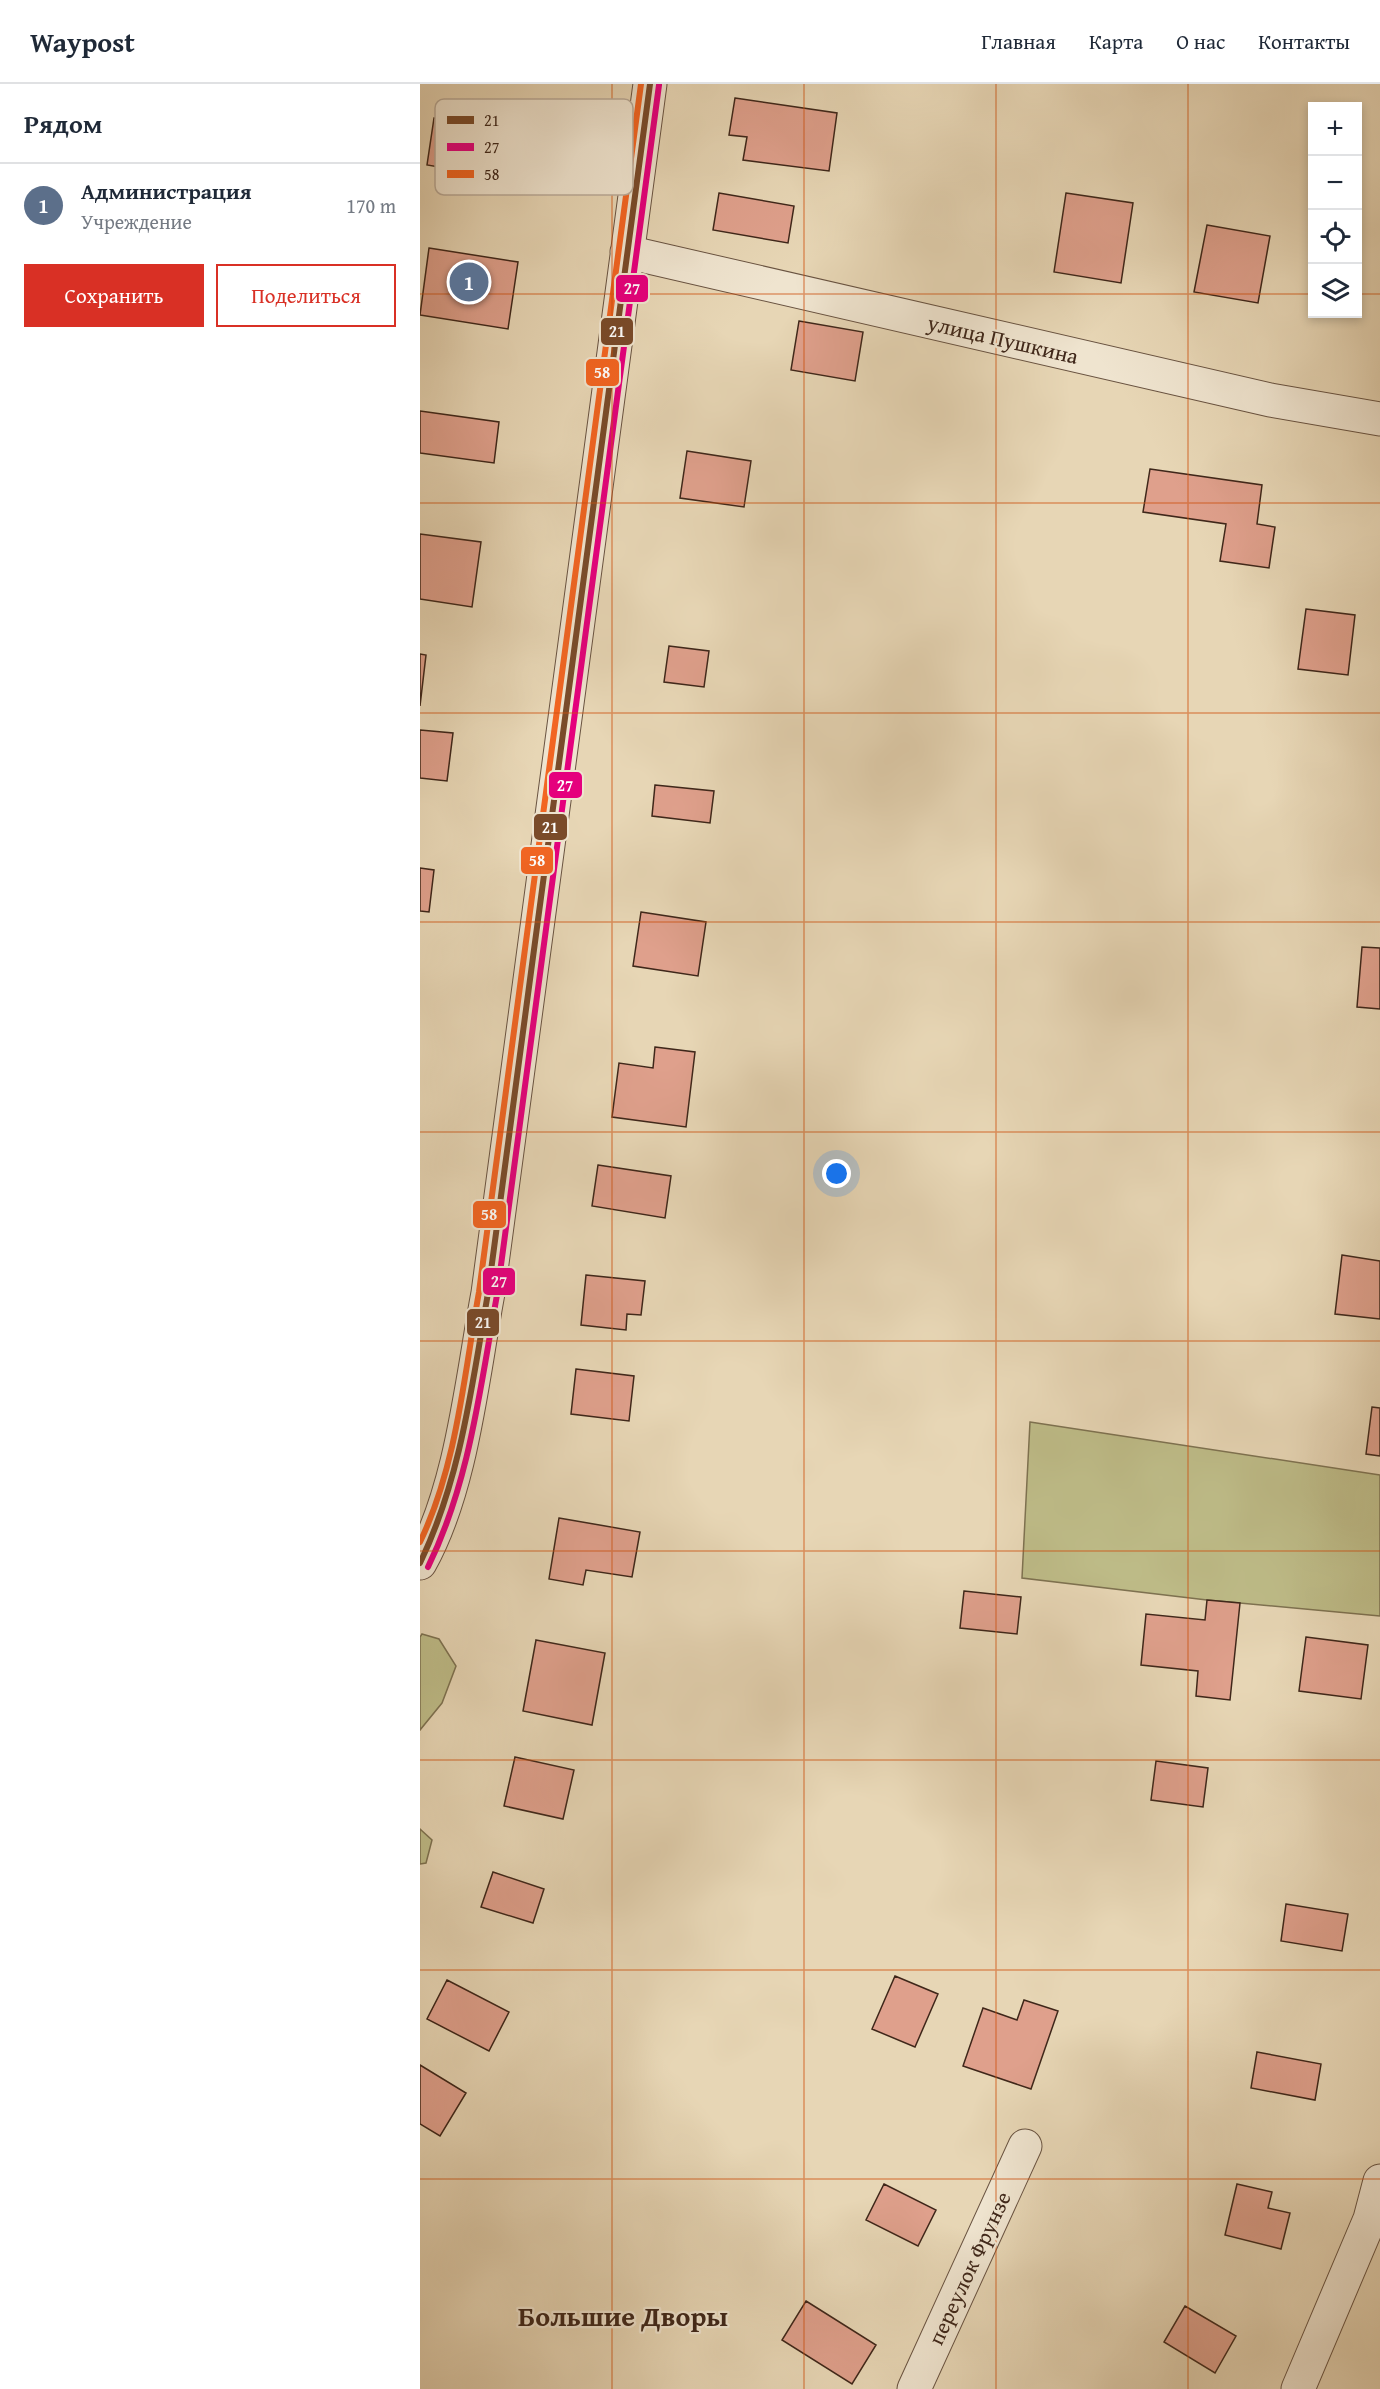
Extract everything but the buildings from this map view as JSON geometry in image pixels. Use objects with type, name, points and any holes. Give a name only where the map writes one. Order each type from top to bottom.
[{"type":"street","points":[[420,1563],[446,1503],[459,1449],[488,1293],[650,84]]},
{"type":"street","name":"улица Пушкина","points":[[627,252],[1270,400],[1380,419]]},
{"type":"street","name":"переулок Фрунзе","points":[[914,2389],[1025,2146]]},
{"type":"street","points":[[1298,2389],[1370,2219],[1380,2181]]},
{"type":"shaded area","points":[[1030,1422],[1380,1475],[1380,1616],[1207,1600],[1022,1578]]},
{"type":"shaded area","points":[[422,1634],[439,1639],[456,1666],[442,1703],[420,1730],[420,1637]]},
{"type":"shaded area","points":[[420,1829],[432,1840],[426,1863],[420,1864]]},
{"type":"transit line","name":"58","points":[[633,144],[641,84]]},
{"type":"transit line","name":"21","points":[[420,1563],[446,1498],[455,1464],[470,1396],[488,1293],[650,84]]},
{"type":"transit line","name":"27","points":[[428,1567],[442,1534],[464,1468],[479,1399],[497,1295],[659,85]]},
{"type":"transit line","name":"58","points":[[420,1542],[433,1513],[451,1451],[479,1292],[626,195]]},
{"type":"place","name":"Администрация","points":[[469,282]]},
{"type":"district","name":"Большие Дворы","points":[[623,2316]]}]
